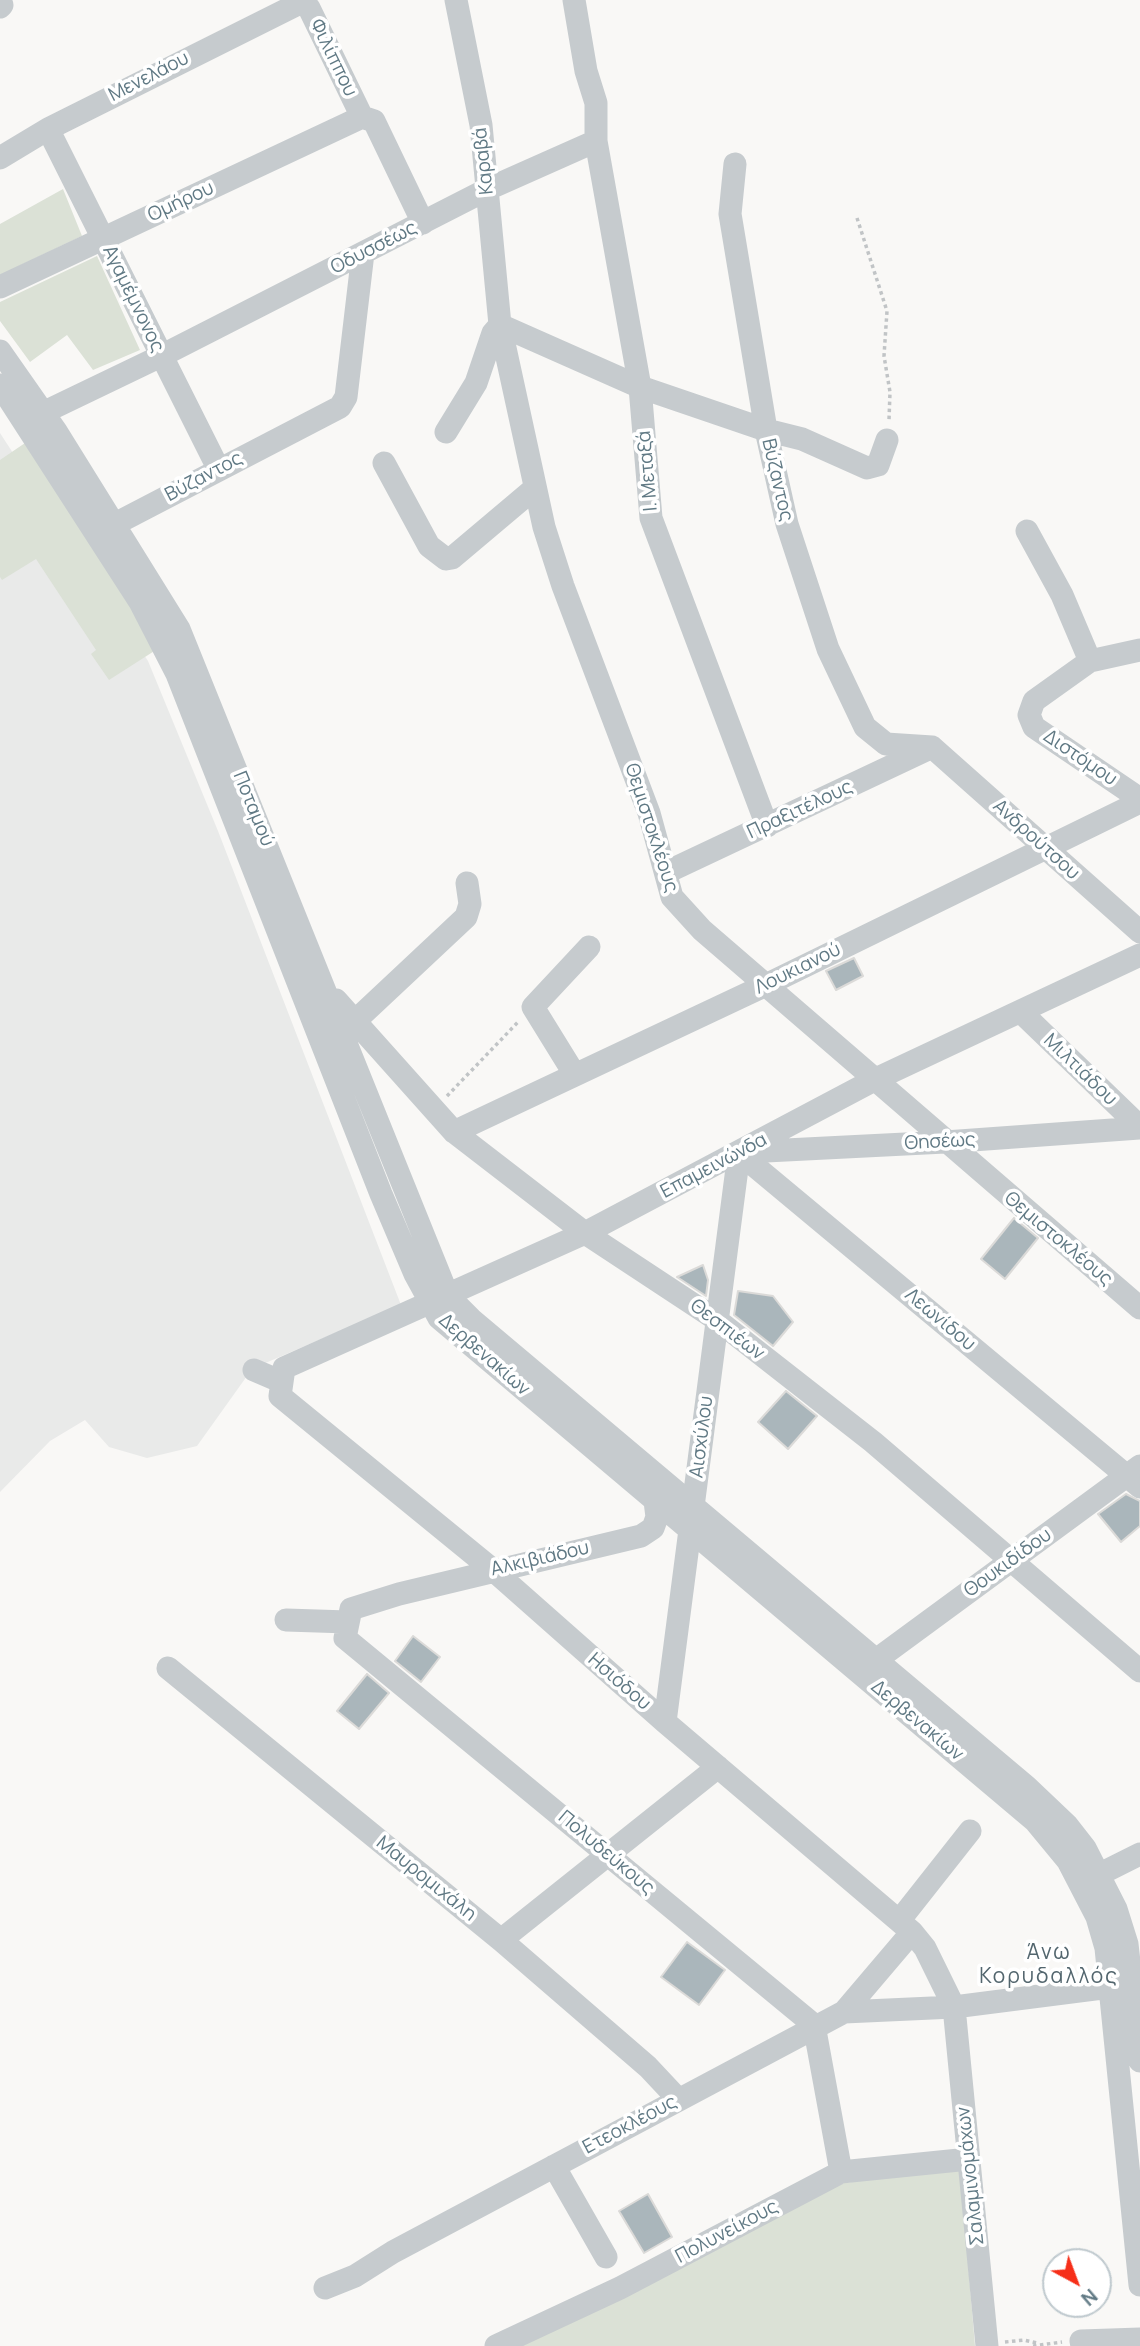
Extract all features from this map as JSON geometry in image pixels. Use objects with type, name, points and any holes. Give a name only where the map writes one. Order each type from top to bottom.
[{"type":"street","name":"Καραβά","points":[[456,0],[481,125],[500,325]]},
{"type":"street","points":[[574,0],[586,71],[596,103],[596,141]]},
{"type":"street","name":"Φιλίππου","points":[[300,3],[309,8],[362,117],[374,121],[423,223]]},
{"type":"street","name":"Μενελάου","points":[[0,158],[48,129],[300,3]]},
{"type":"street","name":"Ομήρου","points":[[0,288],[362,117]]},
{"type":"street","name":"Αγαμέμνονος","points":[[48,129],[218,468]]},
{"type":"street","name":"Οδυσσέως","points":[[35,416],[161,356],[488,189],[596,141]]},
{"type":"street","name":"Ι. Μεταξά","points":[[596,141],[640,387],[651,518],[767,826]]},
{"type":"street","points":[[735,164],[730,214],[766,430],[802,439],[867,468],[878,464],[887,440]]},
{"type":"street","name":"Βύζαντος","points":[[115,524],[218,468],[340,407],[346,397],[363,253]]},
{"type":"street","points":[[446,432],[477,383],[493,333],[500,325]]},
{"type":"street","name":"Βύζαντος","points":[[500,325],[640,387],[766,430],[787,524],[824,637],[865,727],[875,739],[886,744],[932,747]]},
{"type":"street","name":"Θεμιστοκλέους","points":[[500,325],[535,488],[556,568],[649,813],[672,897],[685,915],[1140,1308]]},
{"type":"street","name":"Ποταμού","points":[[0,351],[140,602],[177,674],[381,1194],[439,1300]]},
{"type":"street","name":"Ποταμού","points":[[0,385],[35,416],[115,524],[156,589],[187,646],[322,984],[439,1300]]},
{"type":"street","points":[[384,463],[428,545],[445,559],[452,558],[535,488]]},
{"type":"street","points":[[1027,531],[1062,595],[1090,662],[1140,650]]},
{"type":"street","name":"Διστόμου","points":[[1090,662],[1037,698],[1029,712],[1034,727],[1140,800]]},
{"type":"street","name":"Πραξιτέλους","points":[[667,872],[932,747]]},
{"type":"street","name":"Ανδρούτσου","points":[[932,747],[1140,932]]},
{"type":"street","name":"Λουκιανού","points":[[454,1132],[766,985],[1140,800]]},
{"type":"street","points":[[354,1022],[466,917],[470,904],[467,883]]},
{"type":"street","points":[[576,1075],[533,1007],[589,947]]},
{"type":"street","name":"Επαμεινώνδα","points":[[283,1375],[585,1233],[876,1079],[1140,955]]},
{"type":"street","name":"Θεσπιέων","points":[[322,984],[454,1132],[585,1233],[717,1320],[873,1442],[1140,1671]]},
{"type":"street","name":"Μιλτιάδου","points":[[1021,1012],[1140,1127]]},
{"type":"street","name":"Θησέως","points":[[739,1153],[945,1142],[1140,1127]]},
{"type":"street","name":"Αισχύλου","points":[[665,1722],[739,1153]]},
{"type":"street","name":"Λεωνίδου","points":[[739,1153],[1136,1477]]},
{"type":"street","name":"Δερβενακίων","points":[[439,1300],[457,1334],[1020,1808],[1053,1840],[1075,1872],[1128,1985],[1140,2062]]},
{"type":"street","name":"Δερβενακίων","points":[[439,1300],[471,1319],[1048,1805],[1085,1848],[1116,1909],[1127,1944],[1140,2285]]},
{"type":"street","points":[[254,1370],[283,1375]]},
{"type":"street","name":"Ησιόδου","points":[[283,1375],[280,1396],[493,1570],[665,1722],[906,1927],[925,1948],[954,2007]]},
{"type":"street","name":"Θουκιδίδου","points":[[876,1660],[1010,1562],[1136,1477]]},
{"type":"street","name":"Αλκιβιάδου","points":[[348,1622],[351,1609],[399,1594],[641,1536],[653,1528],[657,1517],[654,1501]]},
{"type":"street","points":[[286,1620],[348,1622]]},
{"type":"street","name":"Πολυδεύκους","points":[[348,1622],[345,1639],[814,2025]]},
{"type":"street","name":"Μαυρομιχάλη","points":[[168,1668],[501,1940],[648,2067],[678,2099]]},
{"type":"street","points":[[501,1940],[719,1767]]},
{"type":"street","name":"Ετεοκλέους","points":[[325,2288],[355,2276],[393,2252],[554,2165],[814,2025],[844,2012],[906,1927],[970,1831]]},
{"type":"street","points":[[1100,1874],[1140,1854]]},
{"type":"street","points":[[844,2012],[954,2007],[1128,1985]]},
{"type":"street","name":"Σαλαμινομάχων","points":[[954,2007],[987,2345]]},
{"type":"street","points":[[814,2025],[841,2172]]},
{"type":"street","name":"Πολυνείκους","points":[[496,2346],[620,2288],[841,2172],[969,2159]]},
{"type":"street","points":[[554,2165],[606,2257]]},
{"type":"street","points":[[1082,2343],[1140,2339]]},
{"type":"path","points":[[856,218],[887,311],[884,358],[890,402],[887,440]]},
{"type":"path","points":[[434,1111],[533,1007]]},
{"type":"path","points":[[987,2345],[1024,2340],[1035,2345],[1082,2343]]},
{"type":"shaded area","points":[[63,189],[82,236],[0,275],[0,224]]},
{"type":"shaded area","points":[[97,256],[140,350],[93,370],[67,335],[30,362],[0,321],[0,302]]},
{"type":"shaded area","points":[[0,433],[148,661],[218,831],[401,1305],[263,1364],[247,1376],[197,1446],[147,1458],[109,1447],[85,1420],[50,1441],[0,1492]]},
{"type":"shaded area","points":[[28,441],[159,648],[109,680],[91,654],[96,650],[36,559],[2,580],[0,577],[0,460]]},
{"type":"shaded area","points":[[960,2168],[975,2346],[500,2346],[844,2183]]},
{"type":"building","points":[[854,958],[863,976],[836,990],[826,971]]},
{"type":"building","points":[[1014,1218],[1038,1238],[1005,1279],[981,1259]]},
{"type":"building","points":[[703,1265],[708,1280],[706,1296],[677,1277]]},
{"type":"building","points":[[738,1291],[773,1296],[793,1322],[773,1346],[734,1315]]},
{"type":"building","points":[[786,1391],[817,1416],[788,1449],[758,1422]]},
{"type":"building","points":[[1126,1494],[1140,1501],[1140,1526],[1121,1542],[1098,1514]]},
{"type":"building","points":[[413,1636],[440,1657],[421,1682],[395,1661]]},
{"type":"building","points":[[367,1674],[389,1693],[359,1729],[337,1711]]},
{"type":"building","points":[[687,1942],[725,1970],[699,2005],[661,1977]]},
{"type":"building","points":[[648,2194],[672,2237],[644,2253],[619,2211]]},
{"type":"district","name":"Άνω Κορυδαλλός","points":[[1049,1965]]}]
